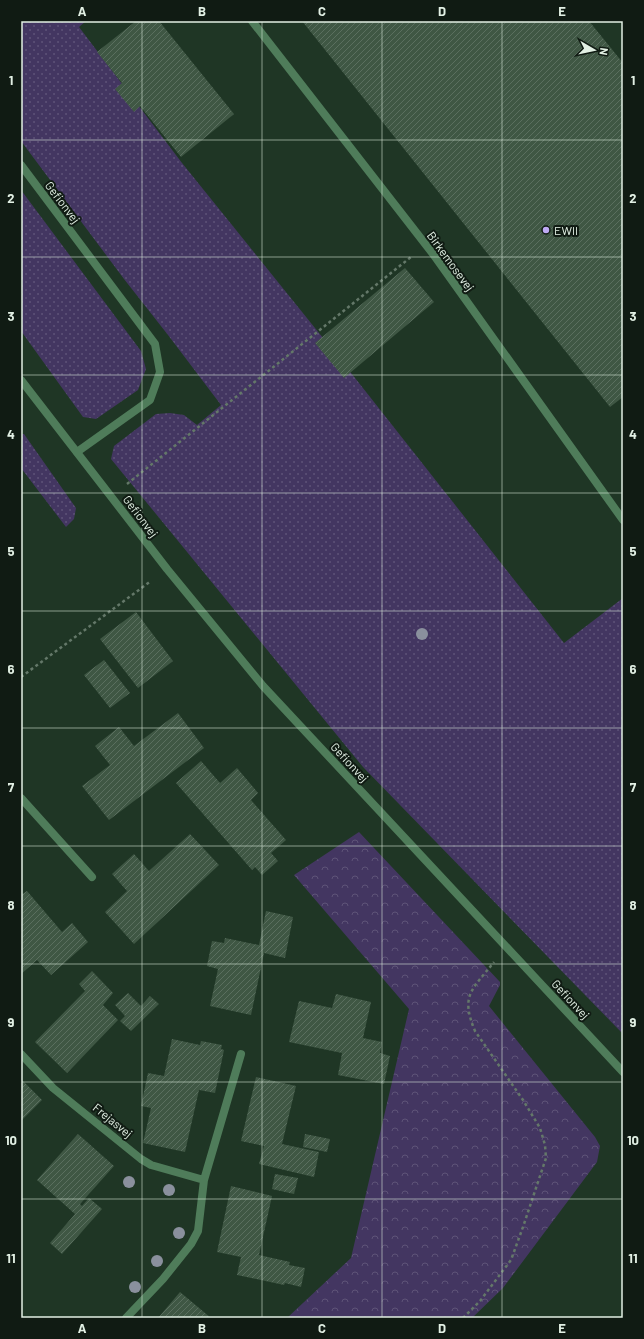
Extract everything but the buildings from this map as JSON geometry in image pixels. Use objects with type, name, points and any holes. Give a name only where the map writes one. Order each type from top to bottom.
[{"type":"street","name":"Birkemosevej","points":[[252,21],[426,246],[623,520]]},
{"type":"street","name":"Gefionvej","points":[[21,165],[155,344],[160,372],[150,400],[77,452]]},
{"type":"street","name":"Gefionvej","points":[[21,380],[30,394],[112,496],[167,569],[263,686],[623,1072]]},
{"type":"street","points":[[21,798],[92,877]]},
{"type":"street","name":"Frejasvej","points":[[21,1054],[53,1088],[141,1159],[151,1165],[204,1180]]},
{"type":"street","points":[[126,1318],[163,1279],[191,1244],[198,1231],[204,1180],[241,1054]]},
{"type":"path","points":[[112,496],[426,246]]},
{"type":"path","points":[[21,677],[167,569]]},
{"type":"path","points":[[463,1318],[480,1301],[511,1260],[524,1228],[546,1158],[545,1145],[540,1128],[523,1100],[475,1031],[470,1019],[468,1007],[470,992],[506,947]]},
{"type":"green space","points":[[21,21],[86,21],[79,27],[182,163],[344,364],[564,643],[623,598],[623,1034],[363,767],[111,459],[114,446],[156,414],[170,413],[184,415],[197,425],[221,405],[124,279],[21,141]]},
{"type":"green space","points":[[21,190],[141,351],[146,369],[138,390],[96,419],[83,417],[21,331]]},
{"type":"green space","points":[[21,434],[24,434],[76,508],[74,519],[66,527],[21,468]]},
{"type":"green space","points":[[359,832],[500,982],[500,985],[489,1006],[595,1137],[600,1146],[597,1162],[503,1288],[472,1318],[287,1318],[351,1258],[409,1009],[294,875]]},
{"type":"place","name":"EWII","points":[[546,230]]}]
